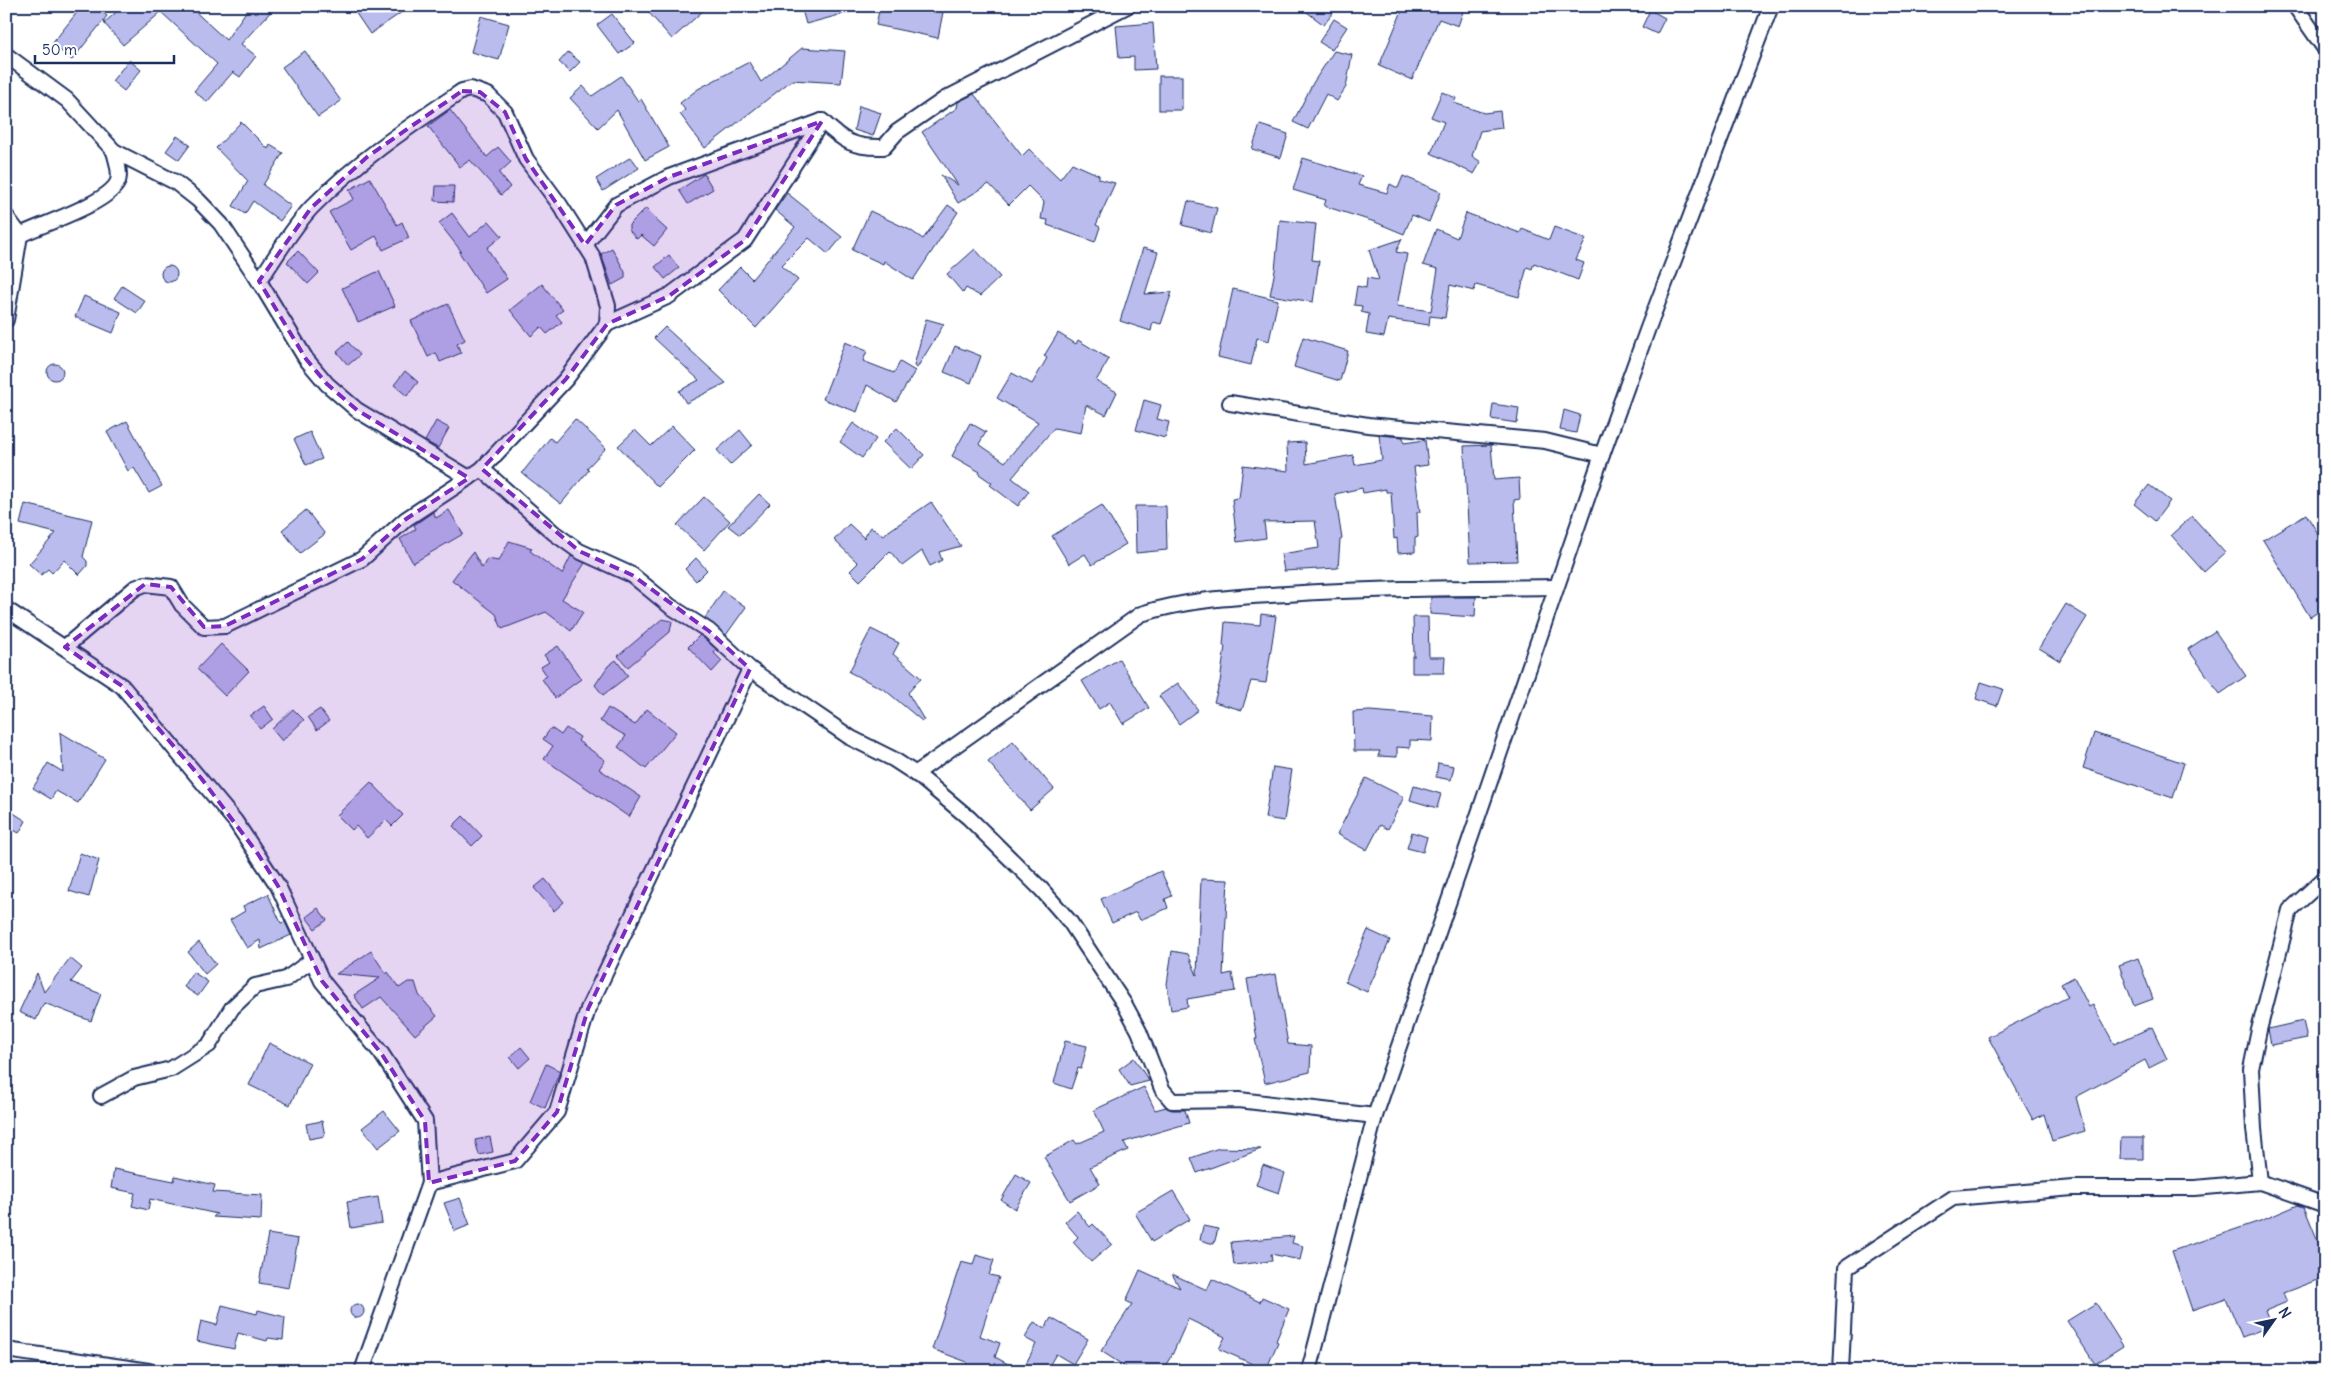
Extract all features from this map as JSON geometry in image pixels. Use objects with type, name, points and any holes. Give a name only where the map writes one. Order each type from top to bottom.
[{"type":"street","points":[[822,121],[838,135],[861,148],[884,147],[897,132],[944,99],[1127,6]]},
{"type":"street","points":[[1310,1371],[1375,1116],[1602,454],[1771,6]]},
{"type":"street","points":[[2295,6],[2325,49]]},
{"type":"street","points":[[6,55],[67,100],[114,150],[175,182],[198,200],[221,224],[259,281],[306,359],[327,384],[357,410],[469,478]]},
{"type":"street","points":[[259,281],[311,208],[337,184],[367,157],[462,91],[471,89],[488,95],[505,112],[526,159],[560,205],[593,257],[608,306],[607,324]]},
{"type":"street","points":[[585,245],[616,205],[669,176],[822,121]]},
{"type":"street","points":[[64,647],[134,588],[145,584],[171,587],[182,606],[204,627],[225,626],[362,559],[406,519],[482,469],[566,379],[607,324],[669,296],[745,240],[822,121]]},
{"type":"street","points":[[20,235],[104,197],[117,183],[119,176],[114,150]]},
{"type":"street","points":[[6,216],[20,235],[6,320]]},
{"type":"street","points":[[1230,403],[1368,425],[1545,441],[1602,454]]},
{"type":"street","points":[[482,469],[554,533],[579,551],[632,575],[670,606],[709,632],[750,669],[851,738],[893,759],[969,818],[1042,890],[1070,922],[1125,1005],[1139,1031],[1162,1089],[1172,1101],[1239,1100],[1375,1116]]},
{"type":"street","points":[[914,774],[1141,614],[1164,606],[1207,599],[1324,591],[1556,587]]},
{"type":"street","points":[[6,609],[122,686],[201,778],[235,821],[278,886],[322,981],[381,1053],[425,1121],[429,1183],[362,1371]]},
{"type":"street","points":[[429,1183],[515,1161],[557,1112],[588,1009],[750,669]]},
{"type":"street","points":[[2260,1182],[2254,1130],[2251,1070],[2259,1030],[2290,910],[2325,878]]},
{"type":"street","points":[[101,1096],[134,1078],[170,1068],[209,1045],[232,1008],[255,986],[286,979],[312,960]]},
{"type":"street","points":[[1841,1371],[1846,1268],[1953,1198],[2073,1188],[2195,1188],[2260,1182],[2325,1205]]},
{"type":"street","points":[[6,1350],[149,1371]]},
{"type":"highlighted area","points":[[462,91],[480,92],[505,112],[526,159],[585,245],[616,205],[669,177],[822,121],[745,240],[669,296],[607,324],[566,379],[482,469],[579,551],[632,575],[709,631],[750,669],[588,1009],[557,1112],[515,1161],[429,1183],[425,1121],[381,1053],[322,981],[278,886],[258,854],[201,778],[122,686],[65,647],[145,584],[171,587],[204,627],[225,626],[362,559],[406,519],[469,478],[357,410],[327,384],[306,359],[259,281],[311,208],[367,157]]},
{"type":"building","points":[[82,6],[95,6],[107,16],[72,60],[52,44]]},
{"type":"building","points":[[123,6],[189,6],[226,40],[250,6],[276,6],[241,44],[256,56],[240,77],[233,72],[207,102],[194,91],[217,64],[161,12],[123,45],[104,23]]},
{"type":"building","points":[[351,6],[411,6],[370,34]]},
{"type":"building","points":[[643,6],[688,6],[705,9],[672,39]]},
{"type":"building","points":[[801,6],[854,6],[854,11],[806,24]]},
{"type":"building","points":[[880,6],[915,6],[943,12],[938,38],[876,25]]},
{"type":"building","points":[[1299,6],[1338,6],[1324,25]]},
{"type":"building","points":[[1404,6],[1465,6],[1458,26],[1439,19],[1412,80],[1379,66]]},
{"type":"building","points":[[1650,10],[1665,18],[1657,34],[1642,27]]},
{"type":"building","points":[[612,14],[635,43],[619,54],[597,25]]},
{"type":"building","points":[[481,16],[509,24],[499,60],[471,52]]},
{"type":"building","points":[[1334,19],[1347,27],[1332,50],[1319,42]]},
{"type":"building","points":[[1153,23],[1156,69],[1134,70],[1134,57],[1119,58],[1116,26]]},
{"type":"building","points":[[802,48],[845,51],[841,83],[792,80],[705,148],[680,114],[685,110],[680,103],[698,89],[749,62],[761,82]]},
{"type":"building","points":[[305,51],[341,101],[318,117],[282,67]]},
{"type":"building","points":[[1334,51],[1352,55],[1346,87],[1337,101],[1326,94],[1308,129],[1293,122],[1313,83]]},
{"type":"building","points":[[568,52],[580,62],[570,72],[559,62]]},
{"type":"building","points":[[129,60],[141,70],[124,91],[112,81]]},
{"type":"building","points":[[621,76],[638,101],[641,99],[669,147],[645,160],[617,110],[598,128],[570,98],[583,86],[592,96]]},
{"type":"building","points":[[1159,76],[1182,76],[1182,110],[1159,110]]},
{"type":"building","points":[[1442,92],[1456,98],[1454,103],[1484,113],[1500,111],[1502,128],[1480,131],[1472,156],[1481,162],[1474,174],[1431,153],[1444,122],[1431,117]]},
{"type":"building","points":[[974,94],[1022,156],[1029,149],[1060,179],[1072,163],[1099,175],[1099,179],[1115,183],[1096,225],[1100,227],[1095,242],[1047,225],[1048,220],[1041,219],[1044,202],[1028,186],[1009,205],[989,184],[958,203],[941,175],[958,185],[922,132],[957,108],[958,102]]},
{"type":"building","points":[[859,106],[881,113],[873,136],[854,130]]},
{"type":"building","points":[[450,110],[487,157],[498,147],[511,162],[499,173],[510,187],[501,195],[470,160],[460,167],[428,126]]},
{"type":"building","points":[[241,122],[268,149],[270,145],[283,153],[263,185],[291,206],[280,221],[253,201],[245,214],[233,206],[248,181],[216,148]]},
{"type":"building","points":[[1260,125],[1288,134],[1281,158],[1252,149]]},
{"type":"building","points":[[177,136],[190,145],[179,160],[166,151]]},
{"type":"building","points":[[631,157],[639,168],[603,191],[596,179]]},
{"type":"building","points":[[1303,158],[1362,176],[1358,185],[1387,193],[1390,184],[1398,188],[1403,176],[1441,192],[1429,222],[1412,215],[1404,234],[1375,222],[1324,206],[1326,200],[1293,190]]},
{"type":"building","points":[[704,174],[713,189],[688,204],[679,190]]},
{"type":"building","points":[[370,178],[397,225],[402,222],[409,238],[383,250],[376,236],[351,250],[329,212],[354,199],[349,190]]},
{"type":"building","points":[[436,186],[454,186],[453,202],[435,201]]},
{"type":"building","points":[[787,193],[842,237],[828,254],[809,238],[781,266],[798,280],[756,328],[718,290],[740,267],[752,279],[795,227],[775,210]]},
{"type":"building","points":[[1188,201],[1217,208],[1211,233],[1182,225]]},
{"type":"building","points":[[948,205],[958,212],[913,280],[884,261],[883,264],[852,250],[870,211],[910,230],[923,239]]},
{"type":"building","points":[[646,208],[667,230],[654,246],[641,235],[637,239],[629,230],[629,225]]},
{"type":"building","points":[[452,213],[470,237],[489,221],[502,236],[487,248],[507,279],[486,293],[459,252],[461,251],[439,223]]},
{"type":"building","points":[[1466,213],[1520,233],[1522,229],[1549,240],[1554,227],[1586,239],[1576,260],[1584,263],[1578,280],[1534,263],[1532,269],[1527,267],[1519,297],[1476,285],[1474,291],[1450,285],[1445,318],[1430,316],[1429,325],[1388,319],[1384,337],[1366,334],[1369,314],[1361,312],[1362,306],[1354,305],[1357,286],[1366,288],[1367,278],[1379,280],[1369,250],[1402,239],[1396,252],[1407,254],[1397,306],[1431,311],[1438,269],[1423,265],[1436,229],[1457,238]]},
{"type":"building","points":[[1280,220],[1316,224],[1312,260],[1319,261],[1313,302],[1270,295],[1275,270]]},
{"type":"building","points":[[612,248],[625,272],[625,278],[612,285],[601,254]]},
{"type":"building","points":[[1143,248],[1158,252],[1145,294],[1172,292],[1161,324],[1153,322],[1151,331],[1120,321]]},
{"type":"building","points":[[975,249],[1000,277],[980,296],[966,288],[963,293],[947,274]]},
{"type":"building","points":[[298,251],[319,273],[308,284],[287,262]]},
{"type":"building","points":[[669,255],[679,268],[665,279],[655,267]]},
{"type":"building","points":[[169,266],[175,268],[177,274],[175,280],[169,282],[163,280],[161,274],[163,268]]},
{"type":"building","points":[[379,271],[395,306],[358,322],[342,288]]},
{"type":"building","points":[[542,284],[563,310],[556,315],[562,322],[547,334],[541,327],[531,336],[510,310]]},
{"type":"building","points":[[122,286],[145,301],[137,313],[114,298]]},
{"type":"building","points":[[1233,289],[1278,300],[1269,341],[1257,338],[1251,365],[1218,357]]},
{"type":"building","points":[[84,296],[121,312],[113,333],[75,317]]},
{"type":"building","points":[[448,304],[465,340],[457,344],[461,353],[440,362],[436,353],[428,357],[411,321]]},
{"type":"building","points":[[926,319],[944,324],[917,368],[914,366]]},
{"type":"building","points":[[665,327],[726,383],[686,403],[679,391],[699,380],[654,338]]},
{"type":"building","points":[[1058,333],[1076,344],[1078,340],[1109,359],[1096,381],[1117,392],[1106,415],[1086,405],[1081,433],[1054,428],[1012,478],[1029,491],[1018,506],[990,485],[992,483],[979,474],[980,472],[952,456],[970,423],[986,432],[979,444],[1005,462],[1038,422],[997,398],[1012,373],[1032,384],[1047,358],[1044,356]]},
{"type":"building","points":[[1303,337],[1348,351],[1340,381],[1294,367]]},
{"type":"building","points":[[348,342],[360,355],[348,365],[337,352]]},
{"type":"building","points":[[845,342],[867,351],[863,361],[894,373],[900,362],[915,371],[896,402],[867,385],[857,412],[823,399]]},
{"type":"building","points":[[955,346],[981,356],[971,383],[944,372]]},
{"type":"building","points":[[55,364],[61,366],[63,372],[61,378],[55,380],[49,378],[47,372],[49,366]]},
{"type":"building","points":[[405,371],[418,382],[407,396],[394,385]]},
{"type":"building","points":[[1144,400],[1161,405],[1157,419],[1169,422],[1165,438],[1136,430]]},
{"type":"building","points":[[1493,404],[1519,408],[1517,423],[1491,419]]},
{"type":"building","points":[[1564,410],[1580,415],[1576,433],[1560,430]]},
{"type":"building","points":[[575,419],[606,448],[587,468],[589,470],[561,504],[522,473],[550,438],[555,442]]},
{"type":"building","points":[[127,421],[162,486],[149,493],[134,468],[128,471],[107,432]]},
{"type":"building","points":[[436,421],[449,428],[438,448],[425,441]]},
{"type":"building","points":[[853,423],[876,439],[862,458],[840,442]]},
{"type":"building","points":[[672,426],[695,450],[658,487],[618,446],[635,430],[651,446]]},
{"type":"building","points":[[897,428],[924,455],[911,469],[883,442]]},
{"type":"building","points":[[740,430],[752,445],[730,465],[717,450]]},
{"type":"building","points":[[310,432],[322,459],[306,465],[294,439]]},
{"type":"building","points":[[1379,435],[1403,437],[1404,443],[1425,440],[1428,465],[1414,467],[1420,512],[1417,512],[1418,537],[1415,538],[1415,552],[1398,553],[1397,538],[1394,539],[1391,492],[1386,492],[1386,489],[1363,493],[1362,488],[1335,494],[1342,539],[1340,540],[1338,568],[1284,571],[1281,554],[1319,548],[1315,521],[1264,522],[1266,538],[1237,542],[1232,499],[1239,498],[1243,465],[1288,471],[1287,443],[1305,442],[1306,464],[1353,455],[1355,465],[1382,460]]},
{"type":"building","points":[[1491,445],[1494,480],[1519,478],[1520,499],[1514,500],[1517,561],[1470,562],[1464,446]]},
{"type":"building","points":[[2149,485],[2170,501],[2155,521],[2134,504]]},
{"type":"building","points":[[759,494],[770,504],[740,535],[728,526]]},
{"type":"building","points":[[704,497],[730,521],[704,550],[677,525]]},
{"type":"building","points":[[931,502],[961,546],[939,552],[942,560],[930,566],[922,551],[902,566],[890,551],[860,581],[850,571],[858,563],[834,540],[849,524],[864,538],[871,527],[883,535]]},
{"type":"building","points":[[25,504],[92,520],[83,557],[87,561],[87,566],[79,575],[64,560],[52,573],[48,569],[41,575],[29,564],[56,533],[20,524]]},
{"type":"building","points":[[1102,505],[1126,544],[1092,565],[1085,554],[1069,564],[1052,536]]},
{"type":"building","points":[[1135,506],[1166,506],[1167,550],[1136,553]]},
{"type":"building","points":[[306,510],[325,534],[300,553],[282,530]]},
{"type":"building","points":[[449,510],[463,534],[413,563],[400,539],[416,529],[414,525],[433,512],[436,518]]},
{"type":"building","points":[[2306,514],[2325,545],[2325,608],[2310,617],[2263,540]]},
{"type":"building","points":[[2192,516],[2225,553],[2204,572],[2171,535]]},
{"type":"building","points":[[509,541],[532,548],[530,551],[562,574],[571,556],[585,563],[562,599],[583,612],[571,631],[546,612],[502,629],[496,614],[452,580],[473,552],[482,568],[487,559],[499,561]]},
{"type":"building","points":[[696,558],[707,570],[696,581],[685,569]]},
{"type":"building","points":[[723,591],[746,607],[726,635],[705,618]]},
{"type":"building","points":[[1431,597],[1476,597],[1475,617],[1430,614]]},
{"type":"building","points":[[2066,604],[2087,617],[2060,661],[2039,648]]},
{"type":"building","points":[[1261,614],[1276,616],[1266,683],[1251,681],[1242,710],[1214,702],[1220,682],[1225,646],[1223,646],[1225,622],[1260,625]]},
{"type":"building","points":[[1413,617],[1428,617],[1429,657],[1445,657],[1444,673],[1412,673],[1412,656],[1414,657]]},
{"type":"building","points":[[662,619],[672,621],[670,632],[628,667],[618,656]]},
{"type":"building","points":[[871,629],[899,643],[893,654],[921,678],[908,693],[924,720],[922,721],[885,690],[849,672]]},
{"type":"building","points":[[2215,631],[2246,676],[2220,694],[2188,649]]},
{"type":"building","points":[[700,635],[716,649],[714,653],[722,661],[712,672],[688,647]]},
{"type":"building","points":[[221,644],[249,671],[225,696],[197,669]]},
{"type":"building","points":[[558,646],[581,679],[555,698],[542,679],[547,676],[541,667],[549,662],[544,655]]},
{"type":"building","points":[[1119,659],[1149,708],[1123,724],[1110,702],[1099,709],[1082,681]]},
{"type":"building","points":[[616,660],[628,676],[603,695],[595,685],[608,666]]},
{"type":"building","points":[[1981,682],[2003,689],[1997,706],[1976,699]]},
{"type":"building","points":[[1178,683],[1198,710],[1179,724],[1159,696]]},
{"type":"building","points":[[264,706],[273,719],[260,729],[250,716]]},
{"type":"building","points":[[608,708],[635,725],[647,709],[676,732],[646,769],[618,747],[626,736],[600,721]]},
{"type":"building","points":[[293,709],[304,720],[282,741],[272,729]]},
{"type":"building","points":[[320,709],[329,721],[317,730],[308,717]]},
{"type":"building","points":[[1370,711],[1433,716],[1432,741],[1410,740],[1410,748],[1397,747],[1397,757],[1378,756],[1380,751],[1354,751],[1353,712]]},
{"type":"building","points":[[551,728],[561,735],[566,728],[580,737],[578,741],[605,760],[599,769],[641,797],[629,817],[544,759],[553,746],[543,739]]},
{"type":"building","points":[[60,732],[105,759],[78,803],[56,791],[51,799],[33,788],[48,763],[63,772]]},
{"type":"building","points":[[2094,733],[2184,763],[2173,798],[2083,768]]},
{"type":"building","points":[[1013,741],[1054,789],[1030,810],[988,762]]},
{"type":"building","points":[[1438,763],[1454,766],[1451,780],[1436,777]]},
{"type":"building","points":[[1273,767],[1292,770],[1284,821],[1265,818]]},
{"type":"building","points":[[1366,778],[1404,797],[1388,829],[1380,825],[1367,850],[1337,834]]},
{"type":"building","points":[[371,782],[403,815],[392,826],[386,820],[367,838],[356,826],[352,830],[337,815]]},
{"type":"building","points":[[1414,786],[1441,794],[1437,808],[1410,800]]},
{"type":"building","points":[[12,812],[26,821],[19,833],[6,826]]},
{"type":"building","points":[[463,816],[482,836],[472,846],[453,826]]},
{"type":"building","points":[[1412,832],[1427,837],[1423,852],[1407,848]]},
{"type":"building","points":[[80,853],[99,860],[89,897],[69,891]]},
{"type":"building","points":[[1161,871],[1172,896],[1165,899],[1168,908],[1140,920],[1136,912],[1112,923],[1101,899]]},
{"type":"building","points":[[545,879],[564,902],[554,911],[534,888]]},
{"type":"building","points":[[1201,879],[1228,880],[1223,975],[1232,973],[1235,991],[1187,999],[1188,1007],[1171,1010],[1167,984],[1172,951],[1188,954],[1197,975]]},
{"type":"building","points":[[268,894],[281,923],[285,922],[291,935],[261,949],[260,940],[247,948],[230,920],[245,911],[243,906]]},
{"type":"building","points":[[318,908],[327,920],[315,929],[306,917]]},
{"type":"building","points":[[1368,930],[1390,940],[1367,992],[1345,982]]},
{"type":"building","points":[[199,942],[216,964],[205,974],[188,952]]},
{"type":"building","points":[[371,951],[386,974],[388,972],[399,988],[408,982],[415,982],[419,995],[437,1016],[415,1035],[381,997],[363,1009],[354,995],[380,978],[336,974]]},
{"type":"building","points":[[70,958],[82,968],[71,982],[101,994],[91,1021],[44,1003],[36,1020],[19,1012],[37,973],[44,992]]},
{"type":"building","points":[[2138,958],[2153,999],[2134,1006],[2119,965]]},
{"type":"building","points":[[193,972],[208,982],[198,996],[184,987]]},
{"type":"building","points":[[1276,974],[1288,1044],[1311,1046],[1310,1072],[1265,1083],[1255,1039],[1257,1039],[1247,979]]},
{"type":"building","points":[[2074,977],[2089,1007],[2093,1005],[2114,1044],[2152,1027],[2167,1059],[2149,1068],[2145,1060],[2076,1097],[2085,1131],[2052,1141],[2044,1114],[2033,1120],[1988,1037],[2068,997],[2061,984]]},
{"type":"building","points":[[2303,1021],[2307,1038],[2271,1045],[2268,1029]]},
{"type":"building","points":[[1065,1041],[1087,1046],[1081,1069],[1078,1068],[1071,1089],[1054,1083]]},
{"type":"building","points":[[269,1043],[310,1063],[290,1105],[249,1085]]},
{"type":"building","points":[[521,1047],[530,1058],[519,1068],[510,1057]]},
{"type":"building","points":[[1134,1058],[1149,1081],[1130,1086],[1119,1069]]},
{"type":"building","points":[[546,1064],[560,1071],[545,1108],[530,1101]]},
{"type":"building","points":[[1144,1087],[1155,1110],[1166,1107],[1172,1110],[1185,1110],[1189,1123],[1124,1142],[1128,1150],[1090,1167],[1100,1184],[1070,1201],[1044,1157],[1074,1140],[1077,1144],[1104,1132],[1094,1110]]},
{"type":"building","points":[[384,1111],[400,1131],[378,1148],[362,1128]]},
{"type":"building","points":[[322,1121],[325,1136],[309,1139],[306,1124]]},
{"type":"building","points":[[490,1137],[493,1152],[479,1155],[475,1140]]},
{"type":"building","points":[[2121,1138],[2143,1138],[2143,1159],[2120,1159]]},
{"type":"building","points":[[1219,1148],[1261,1149],[1197,1173],[1191,1158]]},
{"type":"building","points":[[1263,1165],[1285,1173],[1279,1193],[1256,1185]]},
{"type":"building","points":[[114,1169],[174,1181],[175,1176],[215,1185],[213,1192],[262,1195],[261,1220],[213,1217],[217,1214],[150,1199],[148,1210],[132,1206],[135,1193],[111,1188]]},
{"type":"building","points":[[1016,1174],[1031,1183],[1015,1209],[1001,1200]]},
{"type":"building","points":[[1173,1191],[1190,1219],[1152,1242],[1135,1213]]},
{"type":"building","points":[[378,1197],[382,1223],[351,1228],[347,1202]]},
{"type":"building","points":[[460,1198],[470,1225],[455,1231],[444,1203]]},
{"type":"building","points":[[2298,1205],[2304,1207],[2325,1258],[2325,1277],[2283,1293],[2287,1302],[2265,1311],[2271,1326],[2242,1337],[2226,1298],[2192,1310],[2172,1251],[2263,1220]]},
{"type":"building","points":[[1077,1211],[1090,1227],[1093,1224],[1112,1244],[1091,1262],[1073,1242],[1078,1237],[1065,1222]]},
{"type":"building","points":[[1203,1226],[1218,1229],[1214,1244],[1200,1240]]},
{"type":"building","points":[[268,1234],[298,1239],[289,1288],[259,1283]]},
{"type":"building","points":[[1294,1236],[1292,1243],[1303,1246],[1300,1260],[1271,1254],[1272,1261],[1234,1265],[1231,1242]]},
{"type":"building","points":[[976,1255],[994,1260],[989,1275],[999,1277],[980,1336],[1000,1343],[995,1357],[1021,1371],[965,1371],[967,1362],[932,1349],[961,1262],[973,1265]]},
{"type":"building","points":[[1140,1270],[1180,1288],[1172,1274],[1207,1290],[1212,1279],[1260,1302],[1262,1297],[1289,1309],[1266,1370],[1219,1349],[1225,1337],[1188,1319],[1173,1353],[1162,1371],[1132,1371],[1101,1351],[1132,1304],[1126,1301]]},
{"type":"building","points":[[2096,1303],[2123,1346],[2095,1364],[2067,1321]]},
{"type":"building","points":[[354,1304],[360,1304],[364,1311],[360,1318],[354,1318],[350,1314],[350,1308]]},
{"type":"building","points":[[222,1305],[257,1314],[258,1310],[285,1317],[283,1340],[268,1338],[267,1341],[238,1333],[234,1349],[197,1341],[201,1321],[217,1325]]},
{"type":"building","points":[[1051,1318],[1088,1339],[1073,1364],[1056,1354],[1046,1371],[1022,1371],[1036,1344],[1025,1338],[1034,1322],[1045,1328]]}]
